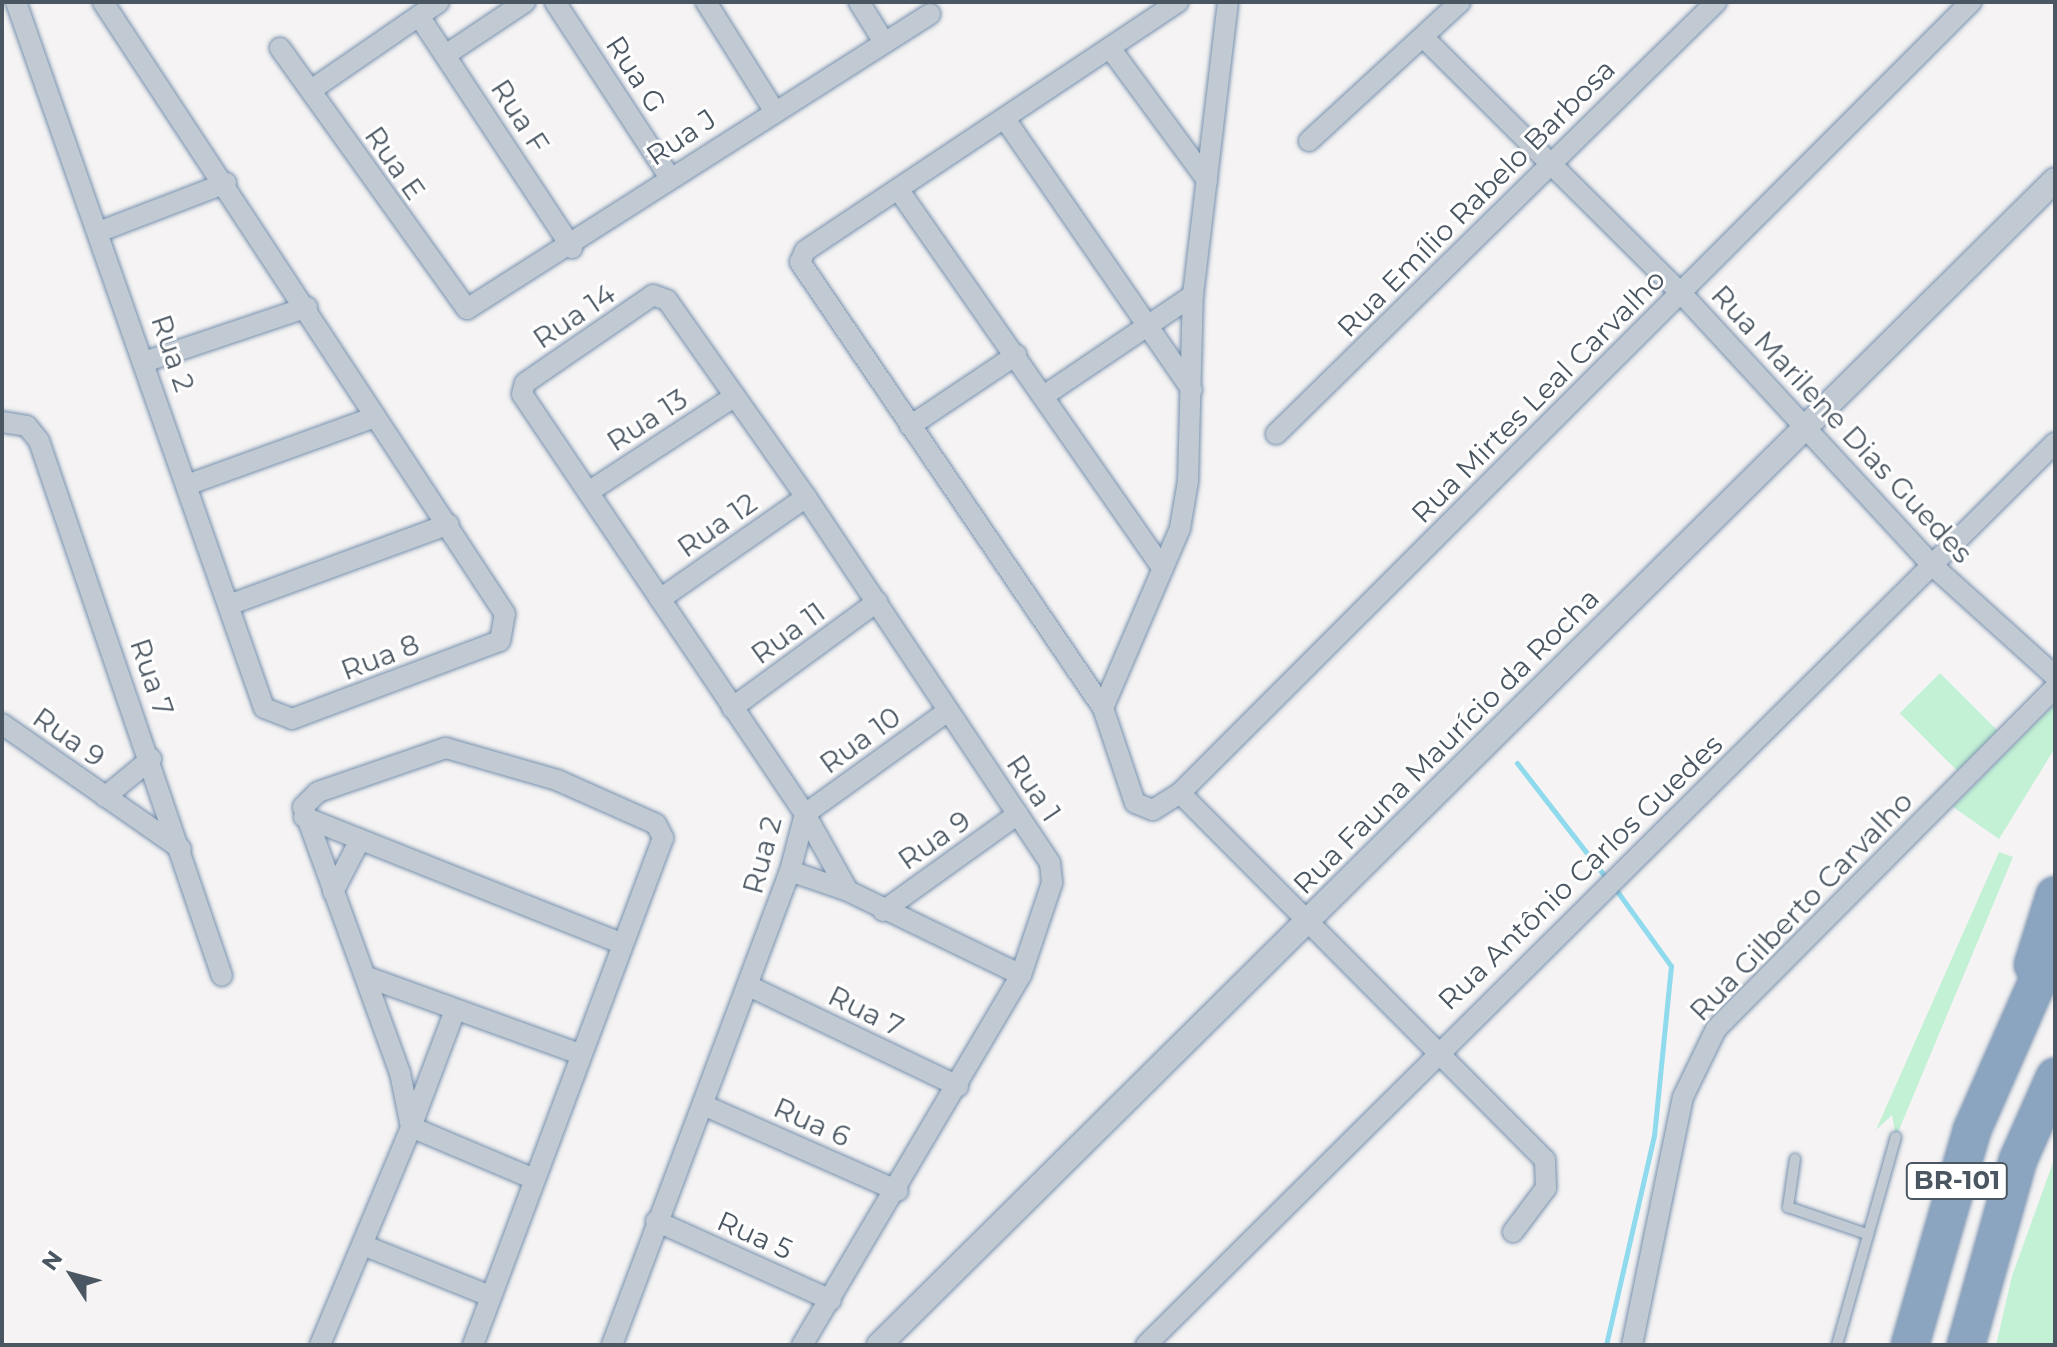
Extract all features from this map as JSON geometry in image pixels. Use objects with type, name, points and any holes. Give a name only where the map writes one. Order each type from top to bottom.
[{"type":"highway","points":[[2017,1021],[2055,895]]},
{"type":"highway","name":"BR-101","points":[[1910,1345],[1972,1130],[2017,1021],[2055,942]]},
{"type":"highway","name":"BR-101","points":[[1966,1345],[2018,1160],[2055,1077]]},
{"type":"street","name":"Rua 2","points":[[16,2],[147,361],[264,708],[279,719]]},
{"type":"street","points":[[103,2],[226,183],[375,417],[449,524],[229,605]]},
{"type":"street","points":[[311,90],[439,2]]},
{"type":"street","points":[[447,54],[525,2]]},
{"type":"street","name":"Rua G","points":[[555,2],[670,178]]},
{"type":"street","points":[[706,2],[773,109]]},
{"type":"street","points":[[859,2],[882,39]]},
{"type":"street","points":[[1103,708],[800,262],[805,251],[1178,2]]},
{"type":"street","points":[[1103,708],[1163,569],[1188,481],[1193,295],[1228,2]]},
{"type":"street","points":[[1309,141],[1460,2]]},
{"type":"street","name":"Rua Emílio Rabelo Barbosa","points":[[1276,434],[1716,2]]},
{"type":"street","name":"Rua Mirtes Leal Carvalho","points":[[1103,708],[1135,803],[1153,810],[1180,793],[1971,2]]},
{"type":"street","name":"Rua J","points":[[467,309],[572,248],[773,109],[882,39],[930,14]]},
{"type":"street","name":"Rua F","points":[[419,16],[447,54],[572,248]]},
{"type":"street","name":"Rua Marilene Dias Guedes","points":[[1423,37],[1681,293],[1932,565],[2055,676]]},
{"type":"street","name":"Rua E","points":[[280,48],[467,309]]},
{"type":"street","points":[[1110,48],[1207,180]]},
{"type":"street","points":[[1005,119],[1151,325],[1192,390]]},
{"type":"street","name":"Rua Fauna Maurício da Rocha","points":[[879,1345],[2055,180]]},
{"type":"street","points":[[101,231],[226,183]]},
{"type":"street","points":[[898,189],[1045,395],[1163,569]]},
{"type":"street","points":[[1045,395],[1193,295]]},
{"type":"street","name":"Rua 14","points":[[522,388],[660,296]]},
{"type":"street","name":"Rua 1","points":[[660,296],[806,497],[1050,863],[1052,883],[1021,975],[898,1191],[802,1345]]},
{"type":"street","points":[[147,361],[307,307]]},
{"type":"street","points":[[910,426],[1016,355]]},
{"type":"street","name":"Rua 2","points":[[522,388],[805,814],[790,871],[749,986],[656,1221],[614,1344]]},
{"type":"street","name":"Rua 13","points":[[590,491],[735,396]]},
{"type":"street","points":[[187,485],[375,417]]},
{"type":"street","name":"Rua 7","points":[[2,422],[27,426],[39,441],[151,759],[222,976]]},
{"type":"street","name":"Rua Antônio Carlos Guedes","points":[[1146,1345],[1436,1052],[1599,896],[2055,443]]},
{"type":"street","name":"Rua 12","points":[[660,599],[806,497]]},
{"type":"street","name":"Rua 8","points":[[279,719],[500,641],[505,614],[449,524]]},
{"type":"street","name":"Rua 11","points":[[732,708],[877,602]]},
{"type":"street","name":"Rua Gilberto Carvalho","points":[[1632,1345],[1683,1097],[1716,1029],[2055,688]]},
{"type":"street","name":"Rua 10","points":[[805,814],[948,711]]},
{"type":"street","name":"Rua 9","points":[[3,723],[181,849]]},
{"type":"street","points":[[304,817],[318,792],[446,748],[467,748],[557,780],[661,830],[473,1345]]},
{"type":"street","name":"Rua 9","points":[[105,797],[151,759]]},
{"type":"street","points":[[1180,793],[1308,920],[1549,1169],[1546,1188],[1513,1232]]},
{"type":"street","points":[[805,814],[848,891]]},
{"type":"street","name":"Rua 9","points":[[883,911],[1018,814]]},
{"type":"street","points":[[304,817],[621,943]]},
{"type":"street","points":[[304,817],[367,977],[411,1127]]},
{"type":"street","points":[[333,892],[360,840]]},
{"type":"street","points":[[790,871],[848,891],[883,911],[1021,975]]},
{"type":"street","points":[[367,977],[454,1013],[580,1054]]},
{"type":"street","name":"Rua 7","points":[[749,986],[958,1086]]},
{"type":"street","points":[[320,1345],[411,1127],[454,1013]]},
{"type":"street","name":"Rua 6","points":[[703,1105],[898,1191]]},
{"type":"street","points":[[411,1127],[532,1178]]},
{"type":"street","name":"Rua 5","points":[[656,1221],[831,1300]]},
{"type":"street","points":[[363,1245],[490,1296]]},
{"type":"lane","points":[[1837,1345],[1864,1233],[1896,1137]]},
{"type":"lane","points":[[1795,1159],[1788,1207],[1864,1233]]},
{"type":"green space","points":[[1940,673],[1997,730],[1957,771],[1900,713]]},
{"type":"green space","points":[[2055,704],[2055,748],[1999,839],[1953,807]]},
{"type":"green space","points":[[1999,852],[2013,857],[1896,1137],[1892,1115],[1876,1130]]},
{"type":"green space","points":[[2055,1157],[2055,1345],[1996,1345],[2012,1276]]},
{"type":"waterway","points":[[1517,763],[1607,879]]},
{"type":"waterway","points":[[1606,1345],[1654,1136],[1671,966],[1614,887]]}]
